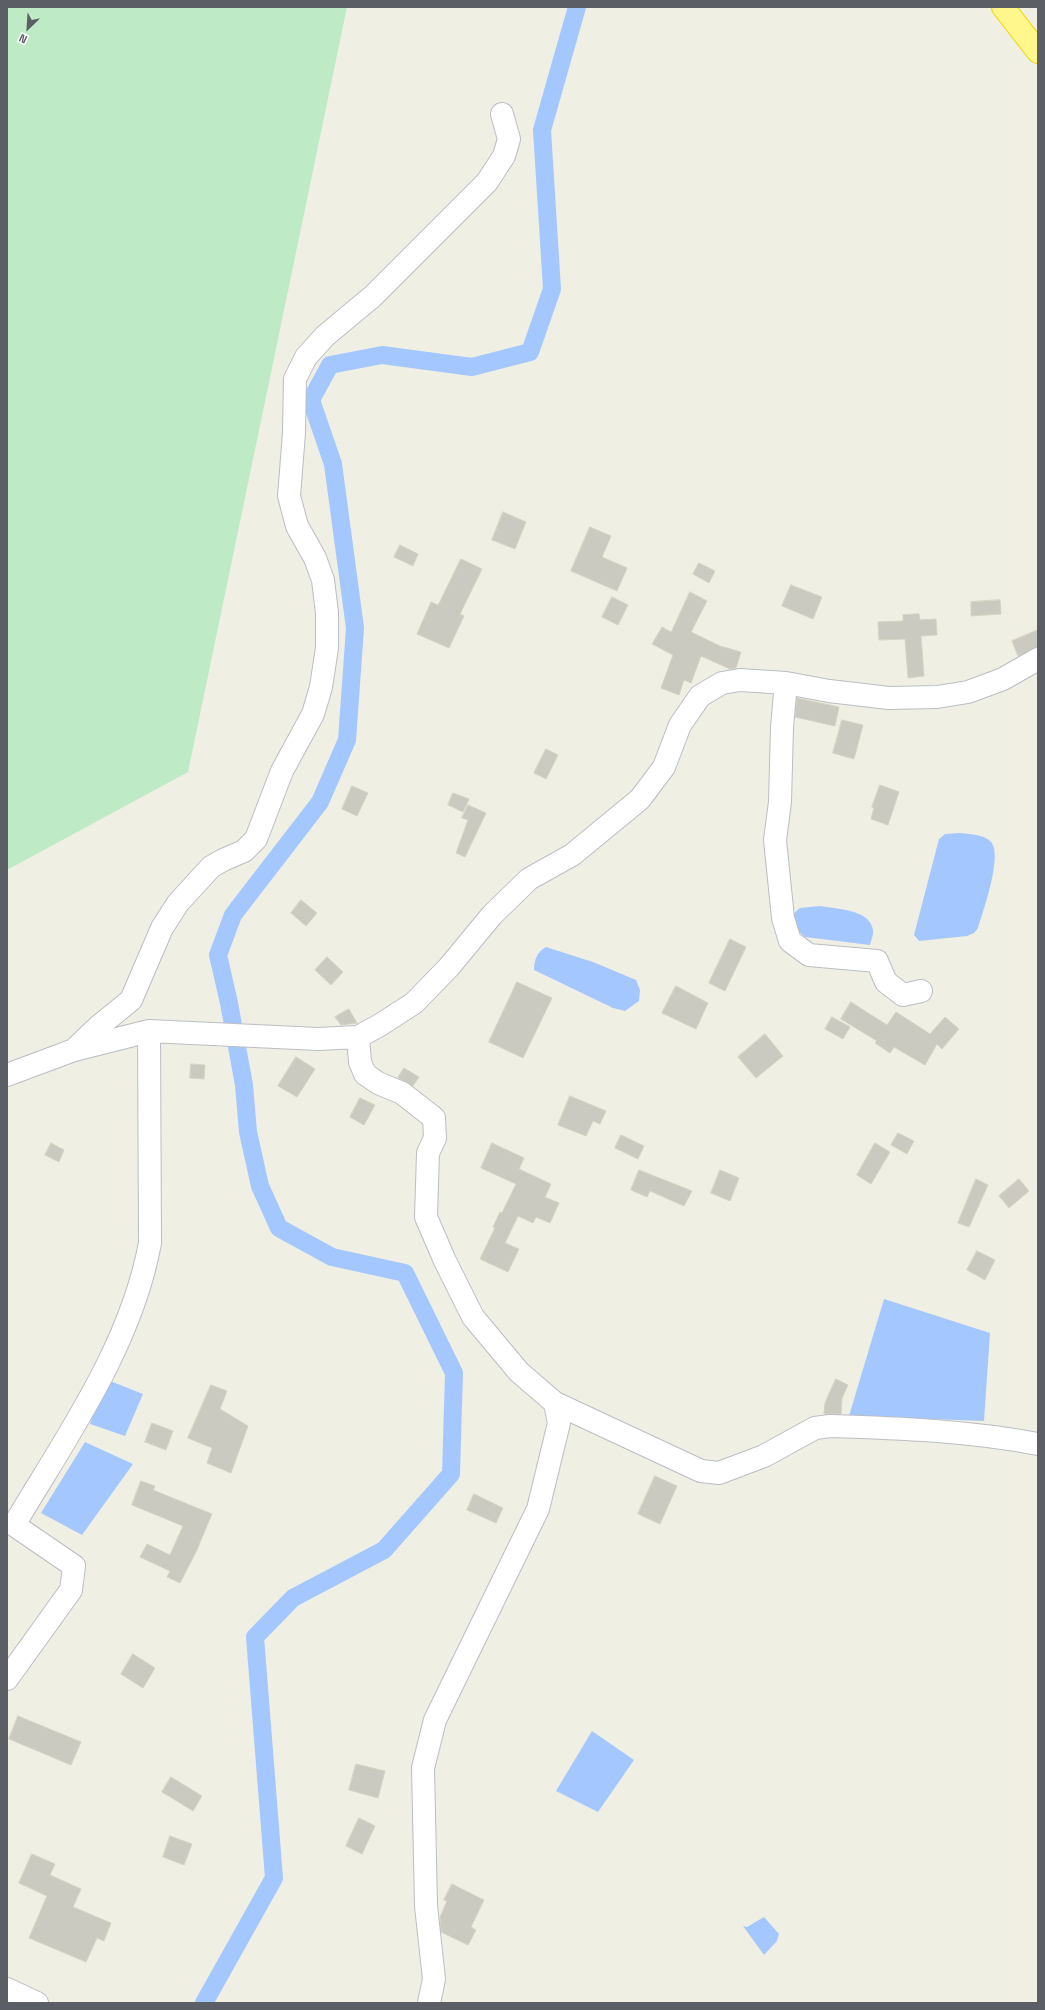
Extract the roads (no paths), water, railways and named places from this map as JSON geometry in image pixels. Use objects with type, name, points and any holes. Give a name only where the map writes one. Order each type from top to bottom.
[{"type":"highway","points":[[1003,7],[1038,52]]},
{"type":"street","points":[[74,1050],[99,1026],[131,1000],[162,928],[178,903],[212,867],[223,860],[244,851],[256,839],[282,771],[313,714],[321,687],[327,648],[327,613],[323,580],[315,558],[297,526],[289,496],[294,433],[295,379],[306,356],[325,336],[374,296],[486,182],[504,156],[509,139],[502,114]]},
{"type":"street","points":[[7,1075],[74,1050],[149,1031],[318,1039],[358,1036],[380,1025],[414,1003],[449,967],[492,915],[529,879],[572,856],[640,799],[664,767],[680,725],[700,696],[722,683],[740,680],[786,684],[889,698],[937,697],[968,692],[1003,679],[1038,659]]},
{"type":"street","points":[[786,684],[782,727],[780,802],[776,840],[783,918],[790,941],[809,955],[877,960],[886,982],[903,995],[921,991]]},
{"type":"street","points":[[7,1679],[71,1590],[74,1566],[14,1524],[83,1411],[126,1326],[144,1274],[150,1243],[149,1031]]},
{"type":"street","points":[[358,1036],[360,1062],[365,1074],[378,1083],[402,1093],[434,1118],[435,1138],[428,1154],[426,1217],[445,1261],[473,1317],[519,1372],[555,1403],[701,1471],[719,1473],[764,1456],[815,1428],[830,1426],[926,1430],[999,1437],[1038,1444]]},
{"type":"street","points":[[429,2003],[434,1979],[426,1906],[423,1768],[435,1720],[538,1509],[559,1423],[555,1403]]},
{"type":"street","points":[[7,1989],[37,2003]]},
{"type":"water","points":[[959,833],[984,837],[991,842],[994,849],[995,859],[991,884],[978,928],[974,933],[967,936],[919,941],[914,935],[939,839],[945,834]]},
{"type":"water","points":[[820,906],[851,911],[866,918],[871,923],[873,930],[870,945],[805,937],[793,926],[792,915],[800,908]]},
{"type":"water","points":[[546,947],[593,962],[636,980],[640,990],[639,1001],[625,1011],[613,1008],[534,970],[540,951]]},
{"type":"water","points":[[884,1299],[990,1333],[984,1421],[849,1416]]},
{"type":"water","points":[[105,1379],[143,1394],[125,1436],[90,1424]]},
{"type":"water","points":[[85,1442],[133,1464],[82,1535],[41,1513]]},
{"type":"water","points":[[592,1731],[634,1760],[598,1812],[556,1791]]},
{"type":"water","points":[[764,1917],[779,1934],[777,1941],[764,1955],[743,1926],[747,1927]]},
{"type":"waterway","points":[[204,2003],[274,1878],[255,1637],[293,1598],[384,1550],[451,1474],[454,1373],[405,1273],[332,1257],[279,1228],[260,1186],[248,1132],[244,1085],[229,1003],[218,955],[233,915],[320,802],[347,740],[355,628],[333,464],[311,400],[330,365],[382,355],[472,367],[530,352],[552,289],[542,130],[577,7]]}]
